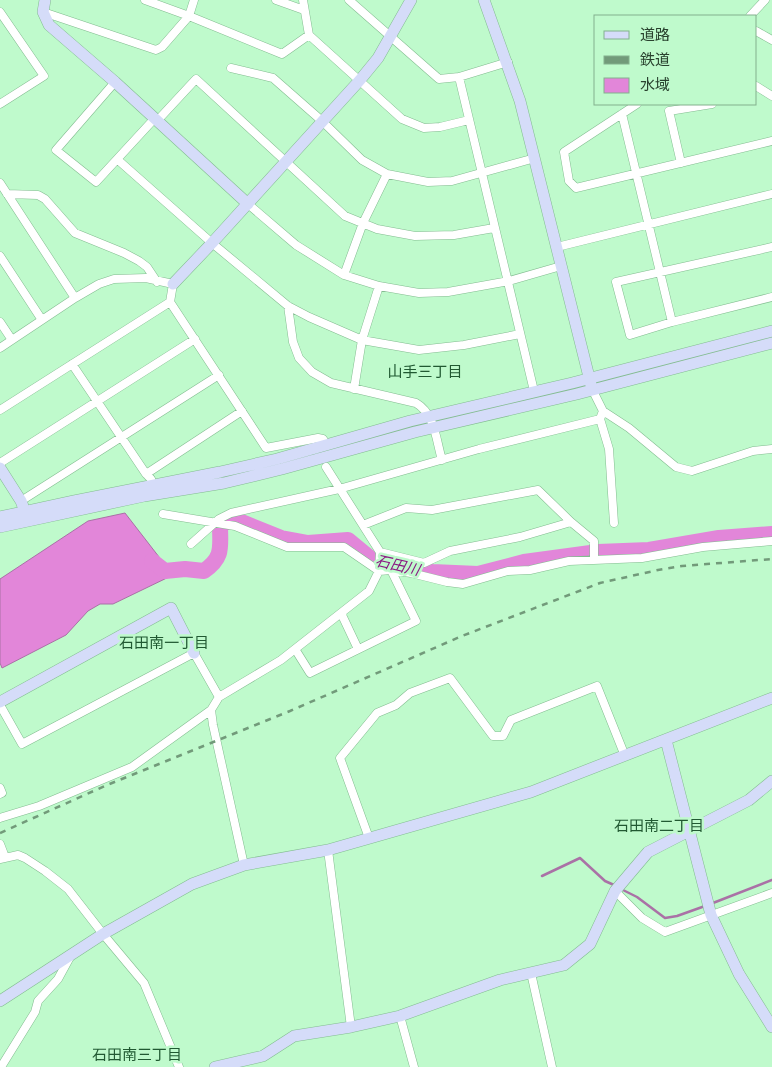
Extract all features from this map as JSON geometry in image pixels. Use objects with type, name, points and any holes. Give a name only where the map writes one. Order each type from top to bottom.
[{"type":"street","points":[[45,0],[43,12],[49,25],[115,82],[296,246],[344,275],[379,286],[419,293],[448,292],[508,281],[561,266]]},
{"type":"street","points":[[145,0],[282,54],[309,35]]},
{"type":"street","points":[[43,12],[156,50],[162,47],[188,16],[194,0]]},
{"type":"street","points":[[276,0],[304,10]]},
{"type":"street","points":[[303,0],[309,35],[402,119],[424,128],[440,127],[469,120]]},
{"type":"street","points":[[349,0],[439,79],[459,77],[508,62]]},
{"type":"street","points":[[326,444],[323,439],[318,438],[266,448],[170,302],[172,284],[248,204],[360,80],[378,58],[411,0]]},
{"type":"street","points":[[484,0],[508,62],[520,101],[590,384],[603,411],[629,428],[676,467],[692,471],[753,451],[772,449]]},
{"type":"street","points":[[751,15],[765,0]]},
{"type":"street","points":[[0,12],[44,76],[0,104]]},
{"type":"street","points":[[757,31],[772,40]]},
{"type":"street","points":[[230,68],[273,78],[322,121],[362,160],[387,174],[428,182],[452,181],[535,158]]},
{"type":"street","points":[[459,77],[534,391]]},
{"type":"street","points":[[115,82],[56,150],[96,182],[196,79],[345,216],[377,229],[415,236],[454,235],[494,228]]},
{"type":"street","points":[[757,87],[770,95]]},
{"type":"street","points":[[757,96],[770,95]]},
{"type":"street","points":[[636,105],[564,152],[570,181],[576,188],[772,141]]},
{"type":"street","points":[[681,163],[669,111],[706,105]]},
{"type":"street","points":[[622,114],[672,322]]},
{"type":"street","points":[[118,160],[212,243],[288,306],[362,340],[419,350],[520,334]]},
{"type":"street","points":[[344,275],[363,224],[387,174]]},
{"type":"street","points":[[0,183],[75,298]]},
{"type":"street","points":[[7,194],[38,196],[45,199],[75,233],[124,253],[138,261],[147,268],[157,282]]},
{"type":"street","points":[[557,247],[772,194]]},
{"type":"street","points":[[772,247],[616,282],[630,335],[672,322],[772,297]]},
{"type":"street","points":[[0,256],[42,320]]},
{"type":"street","points":[[0,348],[99,284],[114,279],[146,278],[172,284]]},
{"type":"street","points":[[354,389],[362,340],[379,286]]},
{"type":"street","points":[[0,410],[170,302]]},
{"type":"street","points":[[288,306],[293,342],[300,358],[312,372],[327,382],[416,403],[424,408],[432,422],[442,460]]},
{"type":"street","points":[[0,322],[12,340]]},
{"type":"street","points":[[25,511],[144,496],[224,483],[282,469],[534,391],[590,384],[772,331]]},
{"type":"street","points":[[0,464],[195,339]]},
{"type":"street","points":[[0,517],[248,466],[326,444],[432,422],[772,343]]},
{"type":"street","points":[[72,364],[153,486]]},
{"type":"street","points":[[0,527],[25,511],[122,437],[219,375]]},
{"type":"street","points":[[146,474],[242,411]]},
{"type":"street","points":[[603,411],[600,419],[609,449],[614,523]]},
{"type":"street","points":[[191,544],[215,522],[231,512],[339,489],[600,419]]},
{"type":"street","points":[[0,818],[39,806],[132,767],[211,710],[219,697],[281,660],[369,591],[379,572],[380,552],[326,467]]},
{"type":"street","points":[[0,468],[25,511]]},
{"type":"street","points":[[363,525],[406,508],[432,510],[538,490],[594,541],[594,560]]},
{"type":"street","points":[[162,514],[235,526],[287,547],[344,547],[379,572],[392,570],[463,584],[508,571],[530,570],[569,561],[642,558],[703,547],[772,541]]},
{"type":"street","points":[[411,573],[424,563],[450,551],[520,537],[571,522]]},
{"type":"street","points":[[380,552],[424,563]]},
{"type":"street","points":[[295,649],[310,673],[416,621],[392,570]]},
{"type":"street","points":[[194,653],[22,744],[0,704],[170,608],[219,697]]},
{"type":"street","points":[[341,613],[358,649]]},
{"type":"street","points":[[370,838],[340,758],[377,713],[396,705],[410,693],[450,678],[493,736],[503,736],[511,720],[597,686],[625,756]]},
{"type":"street","points":[[0,1001],[103,934],[192,884],[244,865],[328,850],[531,792],[772,698]]},
{"type":"street","points":[[211,710],[244,865]]},
{"type":"street","points":[[666,740],[711,915],[739,974],[772,1027]]},
{"type":"street","points":[[214,1067],[263,1056],[294,1036],[351,1028],[400,1016],[500,980],[564,966],[590,944],[615,891],[648,852],[749,800],[772,781]]},
{"type":"street","points":[[0,788],[2,793],[0,794]]},
{"type":"street","points":[[0,844],[2,858],[18,855],[25,858],[68,889],[144,983],[179,1067]]},
{"type":"street","points":[[328,850],[351,1028]]},
{"type":"street","points":[[615,891],[642,918],[665,932],[772,893]]},
{"type":"street","points":[[1,1067],[35,1012],[38,1001],[58,978],[71,955]]},
{"type":"street","points":[[531,973],[552,1067]]},
{"type":"street","points":[[400,1016],[414,1067]]},
{"type":"water","points":[[125,513],[173,575],[113,604],[100,604],[88,611],[66,635],[2,668],[0,663],[0,579],[88,521]]},
{"type":"waterway","name":"石田川","points":[[152,561],[165,571],[185,569],[204,571],[215,561],[220,551],[220,525],[234,519],[281,538],[308,543],[348,540],[371,559],[432,572],[478,574],[524,562],[598,552],[649,550],[719,538],[772,534]]},
{"type":"waterway","points":[[542,876],[580,858],[605,881],[614,885]]},
{"type":"waterway","points":[[713,903],[772,880]]},
{"type":"waterway","points":[[621,889],[637,897],[665,918],[677,916],[705,906]]},
{"type":"railway","points":[[0,833],[107,785],[290,711],[462,636],[600,583],[682,566],[772,559]]},
{"type":"district","name":"山手三丁目","points":[[425,370]]},
{"type":"district","name":"石田南一丁目","points":[[164,641]]},
{"type":"district","name":"石田南二丁目","points":[[659,824]]},
{"type":"district","name":"石田南三丁目","points":[[137,1053]]}]
